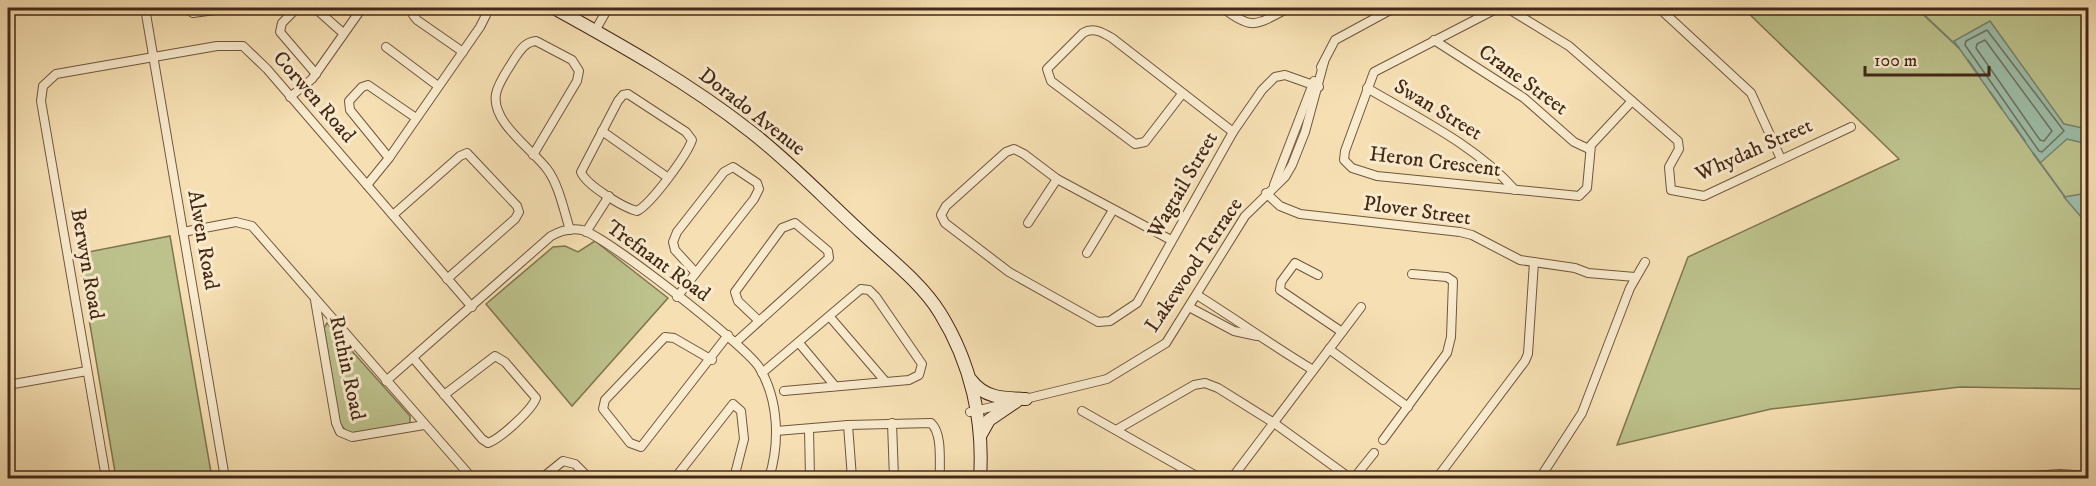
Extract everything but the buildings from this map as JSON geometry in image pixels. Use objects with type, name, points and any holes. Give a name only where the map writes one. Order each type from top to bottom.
[{"type":"street","name":"Alwen Road","points":[[145,8],[225,478]]},
{"type":"street","points":[[185,8],[193,13],[229,8]]},
{"type":"street","points":[[297,8],[282,23],[280,32],[316,74]]},
{"type":"street","points":[[315,8],[343,33]]},
{"type":"street","points":[[290,97],[316,74],[362,8]]},
{"type":"street","points":[[414,8],[413,15],[417,20],[463,52]]},
{"type":"street","points":[[367,185],[389,158],[485,18],[484,10],[480,8]]},
{"type":"street","name":"Dorado Avenue","points":[[554,8],[669,74],[749,130],[813,186],[906,275],[939,312],[950,332],[969,377],[974,412]]},
{"type":"street","points":[[596,31],[608,8]]},
{"type":"street","points":[[1223,8],[1249,24],[1262,21],[1287,8]]},
{"type":"street","name":"Lakewood Terrace","points":[[974,412],[1096,384],[1126,369],[1166,343],[1245,216],[1274,185],[1316,86],[1329,47],[1338,37],[1394,8]]},
{"type":"street","name":"Heron Crescent","points":[[1494,8],[1478,14],[1376,70],[1367,88],[1344,155],[1348,165],[1377,176],[1582,195],[1587,188],[1589,149]]},
{"type":"street","points":[[1507,8],[1569,46],[1632,101],[1589,149]]},
{"type":"street","points":[[1659,8],[1751,93],[1781,159]]},
{"type":"street","points":[[1182,94],[1145,141],[1135,144],[1125,139],[1051,81],[1047,69],[1083,33],[1093,30],[1112,38],[1233,132]]},
{"type":"street","name":"Crane Street","points":[[1434,40],[1518,94],[1574,142],[1589,149]]},
{"type":"street","points":[[386,381],[472,308],[551,236],[570,230],[549,171],[533,156],[500,116],[495,97],[501,82],[521,49],[528,42],[536,41],[572,60],[579,71],[577,81],[533,156]]},
{"type":"street","name":"Corwen Road","points":[[69,71],[217,46],[240,45],[249,49],[472,308]]},
{"type":"street","points":[[386,47],[438,86]]},
{"type":"street","name":"Berwyn Road","points":[[69,71],[50,78],[43,86],[41,96],[105,478]]},
{"type":"street","name":"Wagtail Street","points":[[1057,179],[1024,153],[1011,150],[946,206],[941,217],[945,224],[1009,272],[1089,319],[1107,322],[1133,308],[1255,97],[1275,77],[1290,76],[1316,86]]},
{"type":"street","points":[[389,158],[350,110],[349,101],[362,87],[368,85],[416,118]]},
{"type":"street","name":"Swan Street","points":[[1367,88],[1475,153],[1497,170],[1515,190]]},
{"type":"street","points":[[626,94],[691,136],[691,143],[667,177],[639,210],[629,209],[609,196],[585,179],[581,172],[618,101],[626,94]]},
{"type":"street","name":"Whydah Street","points":[[1632,101],[1679,143],[1679,149],[1669,167],[1671,190],[1704,196],[1851,127]]},
{"type":"street","points":[[602,131],[667,177]]},
{"type":"street","points":[[393,215],[460,156],[467,153],[517,206],[519,212],[515,219],[447,279]]},
{"type":"street","points":[[677,297],[696,273],[758,191],[757,183],[733,167],[724,172],[675,235],[675,250],[696,273]]},
{"type":"street","points":[[1029,223],[1057,179],[1171,240]]},
{"type":"street","name":"Plover Street","points":[[1266,193],[1280,206],[1300,214],[1460,232],[1472,235],[1508,255],[1534,262],[1575,268],[1588,273],[1635,277]]},
{"type":"street","points":[[586,232],[609,196]]},
{"type":"street","points":[[1087,253],[1113,210]]},
{"type":"street","name":"Ruthin Road","points":[[183,232],[231,223],[249,224],[472,478]]},
{"type":"street","points":[[736,342],[829,258],[828,251],[795,223],[782,228],[735,292],[738,301],[758,320]]},
{"type":"street","name":"Trefnant Road","points":[[570,230],[586,232],[677,297],[736,342],[751,357],[770,391],[776,430],[774,459],[769,478]]},
{"type":"street","points":[[1437,478],[1525,361],[1528,354],[1534,262]]},
{"type":"street","points":[[1540,478],[1582,413],[1635,277],[1645,262]]},
{"type":"street","points":[[1318,275],[1295,263],[1281,282],[1280,290],[1342,332]]},
{"type":"street","points":[[1383,440],[1447,353],[1451,337],[1454,283],[1450,278],[1412,274]]},
{"type":"street","name":"Dorado Avenue","points":[[906,275],[936,320],[952,351],[974,412]]},
{"type":"street","points":[[762,373],[830,317],[858,290],[869,290],[876,297],[923,368],[919,375],[909,380],[784,391]]},
{"type":"street","points":[[1197,295],[1245,325],[1257,336],[1313,370]]},
{"type":"street","name":"Ruthin Road","points":[[315,299],[336,423],[340,432],[352,437],[424,425]]},
{"type":"street","points":[[1190,307],[1234,331],[1257,336]]},
{"type":"street","points":[[1232,478],[1360,307]]},
{"type":"street","points":[[830,317],[885,381]]},
{"type":"street","points":[[711,360],[674,338],[665,337],[606,400],[603,409],[630,443],[641,447],[711,360],[728,336]]},
{"type":"street","points":[[799,343],[835,386]]},
{"type":"street","points":[[1329,349],[1408,407]]},
{"type":"street","points":[[413,358],[444,395],[488,443],[497,439],[533,406],[536,398],[505,362],[495,356],[444,395]]},
{"type":"street","points":[[8,385],[87,370]]},
{"type":"street","points":[[969,377],[978,389],[988,394],[1022,400]]},
{"type":"street","points":[[1116,430],[1202,383],[1218,388],[1274,423],[1352,478],[1374,453]]},
{"type":"street","points":[[980,436],[989,420],[1022,400]]},
{"type":"street","points":[[675,478],[733,404],[741,411],[744,439],[734,478]]},
{"type":"street","points":[[1082,411],[1200,478]]},
{"type":"street","points":[[974,412],[980,436],[980,478]]},
{"type":"street","points":[[972,478],[974,412]]},
{"type":"street","points":[[776,430],[924,422],[934,425],[938,439],[940,478]]},
{"type":"street","points":[[892,423],[894,478]]},
{"type":"street","points":[[848,425],[852,478]]},
{"type":"street","points":[[809,429],[810,478]]},
{"type":"street","points":[[542,478],[563,461],[575,464],[589,478]]},
{"type":"street","points":[[2003,478],[2060,474],[2088,476]]},
{"type":"green space","points":[[1743,8],[2088,8],[2088,389],[1960,387],[1771,409],[1617,445],[1688,257],[1899,159]]},
{"type":"green space","points":[[170,236],[212,478],[116,478],[78,254]]},
{"type":"green space","points":[[595,241],[668,298],[572,406],[486,304],[553,247],[565,246],[578,252]]},
{"type":"green space","points":[[327,323],[410,416],[410,424],[357,434],[348,433],[340,424],[324,328]]},
{"type":"water","points":[[1990,21],[2064,124],[2088,129],[2088,144],[2067,139],[2040,163],[1954,41]]},
{"type":"water","points":[[2088,193],[2088,225],[2064,197]]},
{"type":"waterway","points":[[1924,15],[1959,48]]},
{"type":"waterway","points":[[1968,60],[1980,77]]},
{"type":"waterway","points":[[1990,92],[2002,109]]},
{"type":"waterway","points":[[2011,121],[2025,141]]},
{"type":"waterway","points":[[2033,153],[2065,197]]}]
